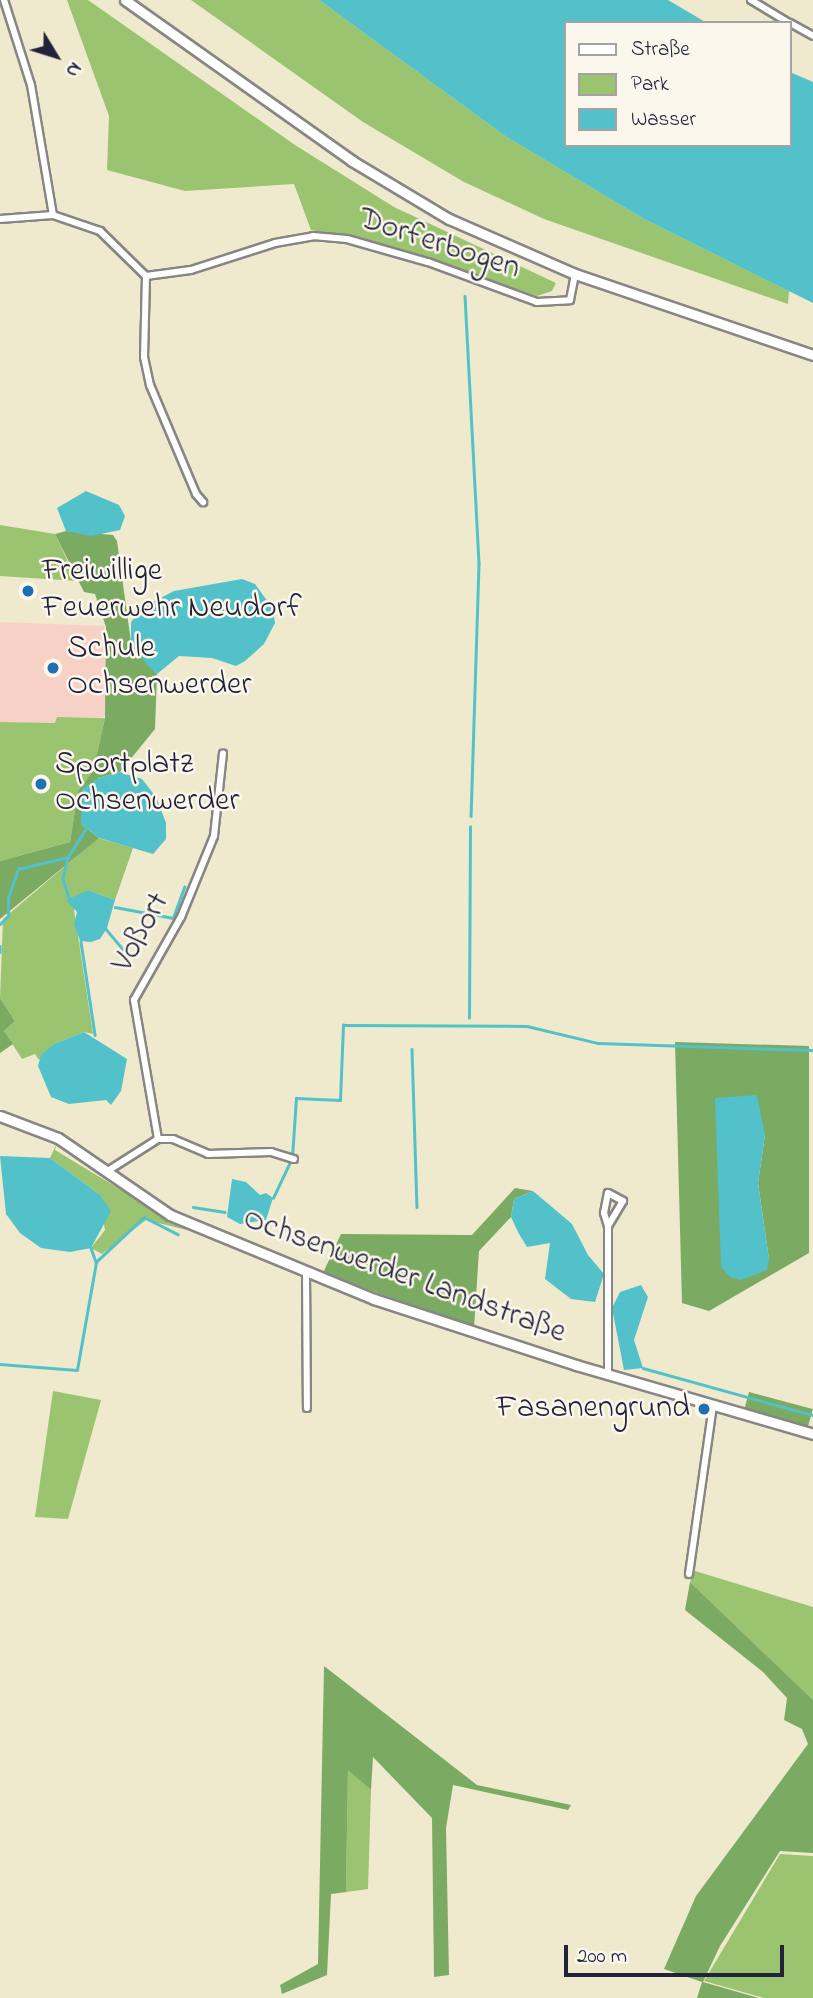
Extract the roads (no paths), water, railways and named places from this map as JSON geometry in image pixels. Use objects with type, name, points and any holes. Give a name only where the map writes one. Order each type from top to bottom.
[{"type":"street","points":[[4,0],[31,85],[53,215]]},
{"type":"street","points":[[125,0],[400,192],[500,243],[575,274],[813,355]]},
{"type":"street","points":[[751,0],[787,21]]},
{"type":"street","points":[[792,24],[813,36]]},
{"type":"street","points":[[0,219],[53,215],[100,231],[146,276],[144,357],[150,385],[195,494],[204,502]]},
{"type":"street","name":"Dorferbogen","points":[[146,276],[191,270],[275,243],[313,236],[347,239],[428,262],[537,302],[570,300],[575,274]]},
{"type":"street","name":"Voßort","points":[[158,1139],[134,1000],[177,926],[214,836],[223,753]]},
{"type":"street","name":"Ochsenwerder Landstraße","points":[[0,1116],[58,1138],[170,1215],[306,1272],[430,1319],[608,1375],[813,1434]]},
{"type":"street","points":[[106,1172],[158,1139],[173,1139],[208,1154],[271,1152],[295,1159]]},
{"type":"street","points":[[608,1226],[622,1201],[608,1193],[604,1213],[608,1226],[608,1375]]},
{"type":"street","points":[[306,1272],[307,1408]]},
{"type":"street","points":[[689,1574],[713,1405]]},
{"type":"water","points":[[319,0],[668,0],[704,21],[564,21],[564,147],[792,147],[792,73],[813,82],[813,303],[644,219],[505,136]]},
{"type":"water","points":[[86,491],[119,505],[125,516],[120,530],[91,536],[66,531],[57,508]]},
{"type":"water","points":[[242,579],[255,584],[273,609],[275,623],[264,644],[236,666],[212,658],[179,656],[157,674],[148,666],[131,642],[131,622],[143,607],[174,591]]},
{"type":"water","points":[[120,772],[142,779],[156,797],[166,823],[166,839],[153,854],[99,838],[81,824],[82,789],[98,778]]},
{"type":"water","points":[[88,890],[115,900],[107,928],[100,939],[91,942],[80,941],[74,924],[77,912],[66,900]]},
{"type":"water","points":[[84,1032],[127,1059],[121,1091],[111,1105],[106,1100],[69,1104],[51,1097],[38,1066],[41,1055],[54,1044]]},
{"type":"water","points":[[757,1095],[765,1135],[758,1183],[769,1259],[767,1270],[741,1280],[730,1277],[721,1267],[715,1098]]},
{"type":"water","points":[[0,1156],[50,1158],[99,1194],[111,1211],[91,1248],[70,1252],[41,1248],[20,1233],[6,1214]]},
{"type":"water","points":[[232,1179],[246,1182],[260,1195],[266,1193],[273,1198],[266,1220],[240,1224],[227,1217]]},
{"type":"water","points":[[533,1191],[572,1224],[588,1255],[604,1274],[595,1302],[571,1299],[545,1279],[550,1243],[527,1247],[519,1234],[511,1217],[514,1199]]},
{"type":"water","points":[[641,1285],[648,1297],[634,1340],[643,1368],[624,1370],[612,1308],[620,1292]]},
{"type":"waterway","points":[[465,296],[479,564],[471,816]]},
{"type":"waterway","points":[[469,1018],[470,827]]},
{"type":"waterway","points":[[0,924],[8,916],[8,898],[18,869],[68,857],[86,828]]},
{"type":"waterway","points":[[68,857],[63,879],[69,897]]},
{"type":"waterway","points":[[115,907],[173,918],[184,887]]},
{"type":"waterway","points":[[106,929],[125,952]]},
{"type":"waterway","points":[[81,942],[95,1035]]},
{"type":"waterway","points":[[0,946],[0,952]]},
{"type":"waterway","points":[[292,1157],[296,1098],[340,1100],[343,1025],[527,1026],[598,1043],[813,1050]]},
{"type":"waterway","points":[[412,1049],[417,1207]]},
{"type":"waterway","points":[[273,1198],[291,1160]]},
{"type":"waterway","points":[[193,1207],[225,1212]]},
{"type":"waterway","points":[[91,1248],[96,1262],[144,1217],[178,1234]]},
{"type":"waterway","points":[[0,1364],[77,1370],[96,1262]]},
{"type":"waterway","points":[[643,1368],[813,1415]]},
{"type":"place","name":"Freiwillige Feuerwehr Neudorf","points":[[28,591]]},
{"type":"place","name":"Schule Ochsenwerder","points":[[53,668]]},
{"type":"place","name":"Sportplatz Ochsenwerder","points":[[41,784]]},
{"type":"place","name":"Fasanengrund","points":[[704,1409]]}]
